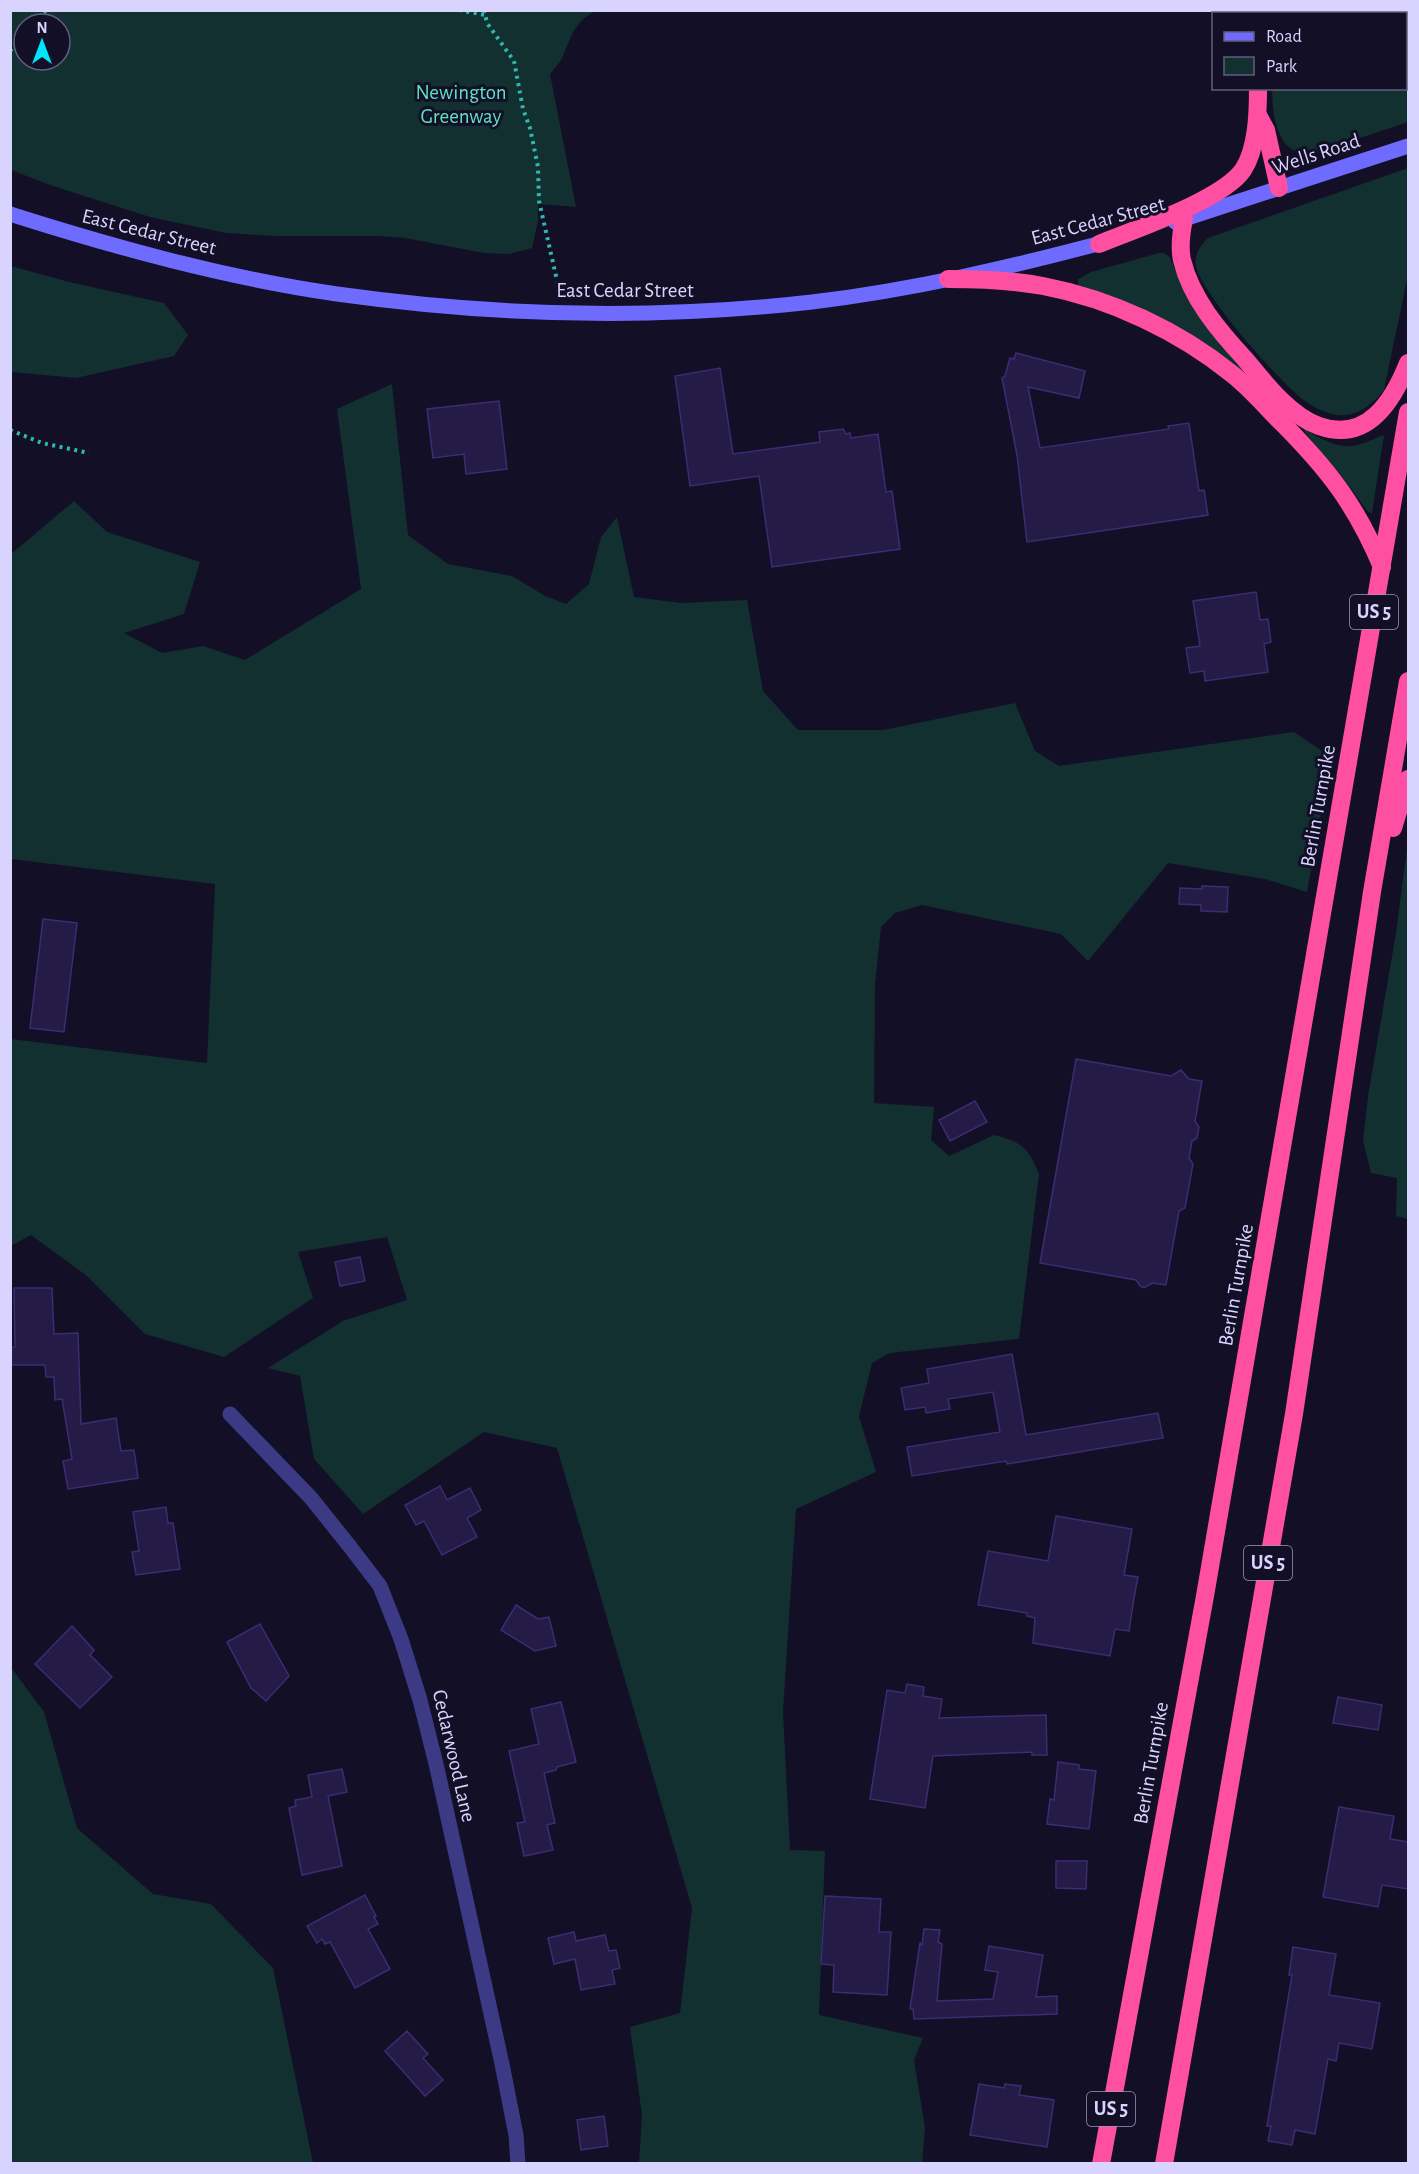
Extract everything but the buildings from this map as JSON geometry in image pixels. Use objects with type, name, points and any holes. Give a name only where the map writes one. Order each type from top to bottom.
[{"type":"highway","points":[[1099,244],[1180,210],[1226,187],[1243,170],[1247,161],[1259,117],[1258,90]]},
{"type":"highway","points":[[1259,117],[1266,130],[1279,188]]},
{"type":"highway","points":[[1184,219],[1180,239],[1182,260],[1198,299],[1348,500],[1366,529],[1382,567]]},
{"type":"highway","points":[[948,279],[983,279],[1044,286],[1131,314],[1169,332],[1211,357],[1276,406],[1300,415],[1318,426],[1333,429],[1347,429],[1364,424],[1377,416],[1388,404],[1408,363]]},
{"type":"highway","name":"Berlin Turnpike","points":[[1101,2163],[1205,1596],[1408,412]]},
{"type":"highway","name":"US 5","points":[[1164,2163],[1294,1414],[1371,892],[1408,681]]},
{"type":"highway","points":[[1371,892],[1408,779]]},
{"type":"main road","name":"Wells Road","points":[[1237,202],[1408,146]]},
{"type":"main road","name":"East Cedar Street","points":[[10,214],[132,251],[336,294],[470,307],[562,312],[676,312],[813,302],[948,279],[1014,266],[1099,244],[1237,202]]},
{"type":"street","name":"Cedarwood Lane","points":[[230,1414],[311,1498],[380,1586],[401,1639],[420,1700],[437,1768],[502,2064],[516,2135],[518,2163]]},
{"type":"path","points":[[459,10],[485,13],[488,23],[514,61],[523,109],[530,128],[538,167],[539,201],[560,291],[562,312]]},
{"type":"path","points":[[10,430],[42,443],[89,453]]},
{"type":"green space","name":"Newington Greenway","points":[[10,11],[596,11],[578,25],[561,60],[550,74],[576,207],[538,204],[538,221],[532,248],[509,254],[484,253],[405,238],[226,233],[150,217],[11,170]]},
{"type":"green space","points":[[1408,11],[1408,122],[1312,154],[1300,153],[1291,148],[1279,132],[1272,90],[1407,90],[1407,12],[1290,12]]},
{"type":"green space","points":[[1408,168],[1408,275],[1384,390],[1370,405],[1358,412],[1345,415],[1328,413],[1301,398],[1241,335],[1201,278],[1196,266],[1197,254],[1208,238]]},
{"type":"green space","points":[[1159,253],[1169,256],[1187,294],[1249,376],[1078,287],[1078,279],[1091,272]]},
{"type":"green space","points":[[11,266],[69,282],[164,303],[188,335],[174,356],[76,378],[11,372]]},
{"type":"green space","points":[[392,384],[408,535],[448,564],[512,576],[545,596],[566,604],[589,584],[601,537],[617,517],[634,597],[681,603],[747,600],[763,691],[798,730],[883,730],[1015,703],[1035,751],[1059,766],[1294,732],[1331,757],[1307,892],[1265,879],[1168,863],[1088,961],[1061,934],[922,905],[895,913],[881,927],[875,984],[874,1103],[934,1107],[931,1140],[949,1156],[994,1135],[1018,1143],[1027,1152],[1039,1174],[1019,1339],[890,1353],[872,1363],[859,1416],[876,1472],[796,1509],[783,1712],[790,1850],[825,1851],[819,2015],[923,2038],[914,2060],[925,2128],[922,2163],[639,2163],[642,2115],[630,2027],[680,2013],[692,1908],[557,1448],[484,1432],[363,1514],[314,1459],[300,1376],[268,1368],[343,1321],[407,1300],[387,1237],[298,1252],[313,1298],[224,1357],[145,1334],[87,1276],[31,1235],[11,1246],[11,1039],[207,1063],[215,884],[11,859],[11,554],[74,501],[107,532],[200,562],[184,614],[124,633],[162,653],[203,646],[245,660],[361,589],[337,409]]},
{"type":"green space","points":[[1305,429],[1325,440],[1346,446],[1354,446],[1384,435],[1372,513],[1368,512],[1304,431]]},
{"type":"green space","points":[[1408,841],[1408,1219],[1396,1216],[1397,1178],[1371,1173],[1363,1141]]},
{"type":"green space","points":[[10,1666],[44,1712],[77,1828],[153,1894],[211,1904],[273,1968],[313,2163],[11,2163]]}]
